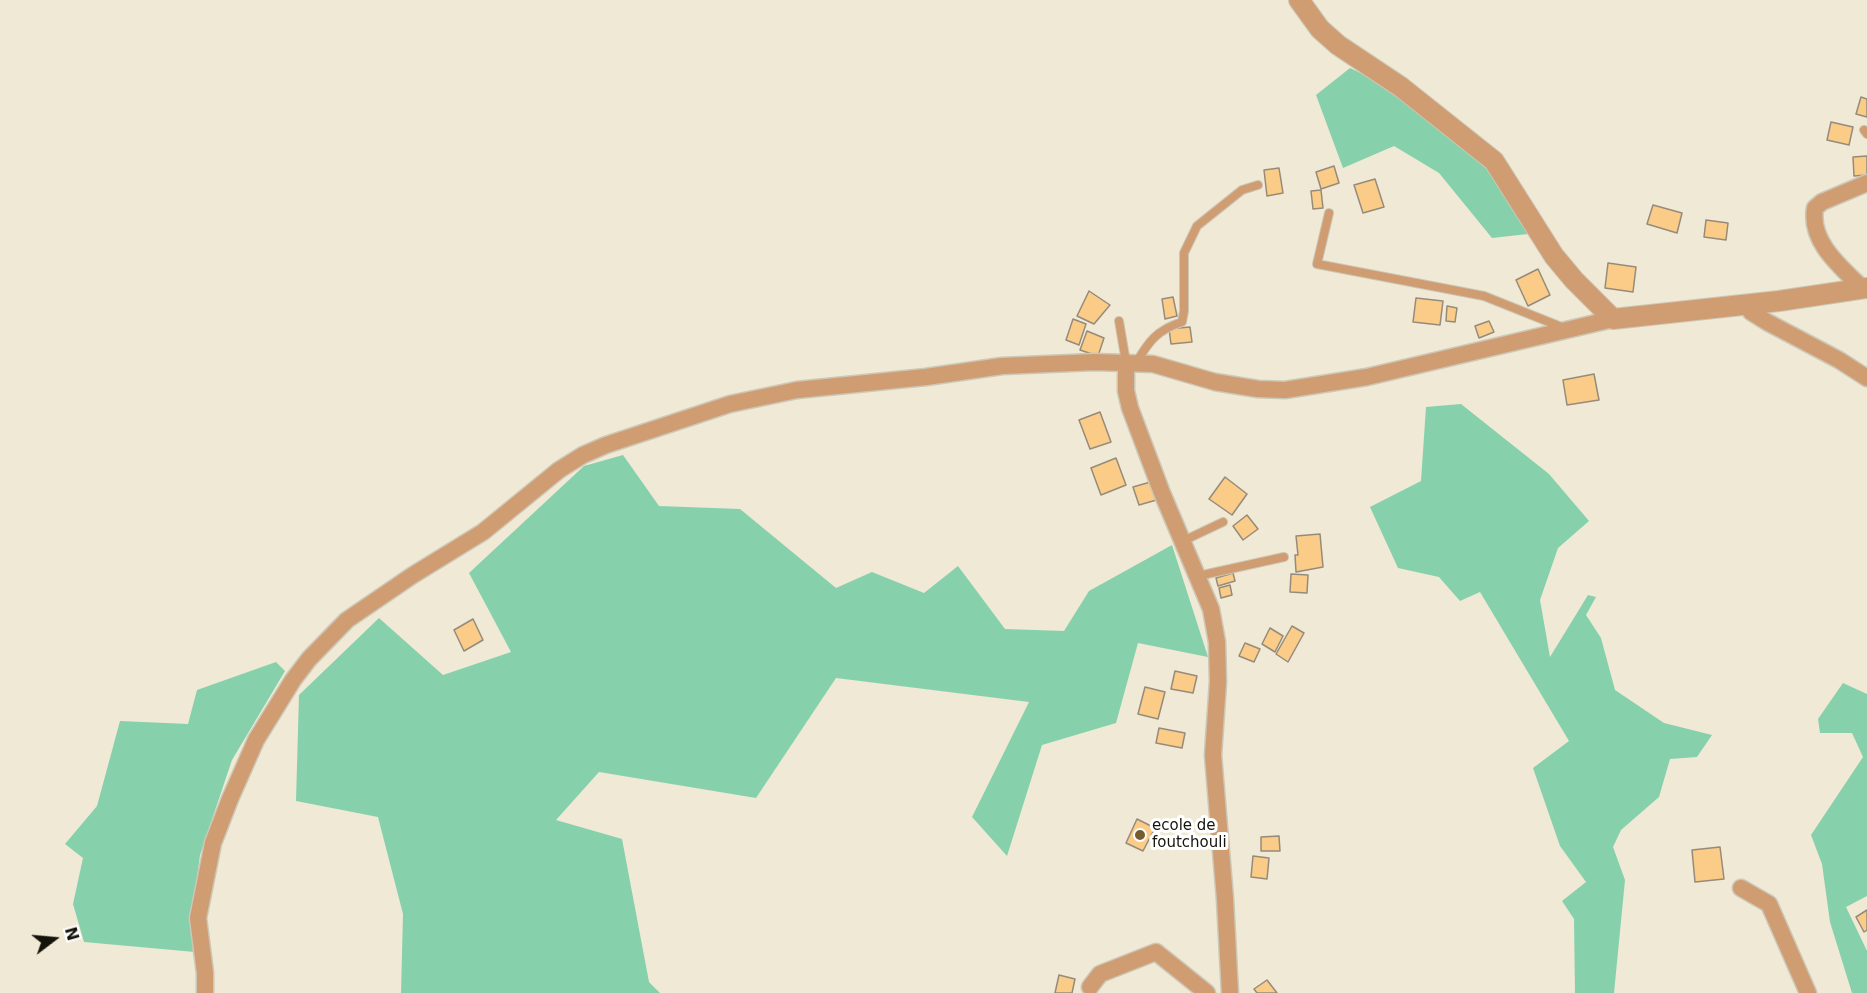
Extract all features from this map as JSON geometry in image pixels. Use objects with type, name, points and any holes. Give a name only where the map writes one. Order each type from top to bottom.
[{"type":"street","points":[[1299,0],[1320,29],[1338,45],[1401,87],[1494,161],[1554,256],[1574,280],[1613,319]]},
{"type":"street","points":[[1865,289],[1822,246],[1815,230],[1813,217],[1815,208],[1822,202],[1867,183]]},
{"type":"street","points":[[205,993],[205,973],[198,918],[213,843],[256,740],[293,680],[309,659],[347,620],[413,575],[483,532],[559,470],[606,445],[730,404],[779,394],[1002,366],[1131,363],[1166,366],[1215,382],[1258,389],[1285,390],[1367,377],[1613,319],[1865,289]]},
{"type":"street","points":[[1747,304],[1751,312],[1767,322],[1839,360],[1867,378]]},
{"type":"street","points":[[1131,363],[1126,392],[1130,408],[1162,494],[1211,609],[1217,651],[1213,755],[1230,993]]},
{"type":"street","points":[[1741,888],[1769,904],[1808,993]]},
{"type":"street","points":[[1090,987],[1100,974],[1156,952],[1207,993]]},
{"type":"lane","points":[[1131,363],[1148,342],[1165,328],[1182,322],[1184,253],[1197,226],[1242,190],[1258,184]]},
{"type":"lane","points":[[1329,213],[1317,264],[1484,296],[1569,330]]},
{"type":"lane","points":[[1119,321],[1131,363]]},
{"type":"lane","points":[[1183,541],[1223,522]]},
{"type":"lane","points":[[1198,576],[1284,557]]},
{"type":"green space","points":[[1350,68],[1392,88],[1495,176],[1528,234],[1492,238],[1439,173],[1394,146],[1343,168],[1316,95]]},
{"type":"green space","points":[[1461,404],[1549,474],[1589,521],[1558,548],[1540,600],[1550,657],[1588,595],[1596,597],[1586,615],[1601,638],[1615,690],[1664,723],[1712,735],[1697,757],[1670,759],[1659,797],[1621,830],[1613,847],[1625,880],[1614,993],[1575,993],[1574,919],[1562,901],[1586,882],[1560,846],[1533,768],[1569,741],[1480,592],[1460,601],[1439,577],[1398,568],[1370,507],[1421,481],[1426,407]]},
{"type":"green space","points":[[623,455],[659,506],[740,509],[836,588],[872,572],[924,593],[958,566],[1005,629],[1064,631],[1089,591],[1172,545],[1208,657],[1138,643],[1116,723],[1042,745],[1007,856],[972,817],[1029,702],[836,678],[756,798],[599,772],[556,820],[622,839],[649,982],[660,993],[401,993],[403,914],[378,817],[296,801],[299,695],[379,618],[443,675],[511,652],[469,573],[584,466]]},
{"type":"green space","points":[[276,662],[285,671],[232,760],[200,855],[192,917],[195,952],[84,942],[73,904],[83,858],[65,844],[97,806],[120,721],[188,724],[197,690]]},
{"type":"green space","points":[[1843,683],[1867,694],[1867,896],[1846,907],[1867,951],[1867,993],[1852,993],[1830,922],[1822,864],[1811,835],[1863,757],[1852,733],[1820,733],[1818,719]]},
{"type":"building","points":[[1861,97],[1867,99],[1867,117],[1856,114]]},
{"type":"building","points":[[1831,122],[1853,127],[1849,145],[1827,140]]},
{"type":"building","points":[[1867,156],[1867,175],[1854,176],[1853,157]]},
{"type":"building","points":[[1334,166],[1339,183],[1321,189],[1316,172]]},
{"type":"building","points":[[1279,168],[1283,193],[1267,196],[1264,170]]},
{"type":"building","points":[[1375,179],[1384,207],[1363,213],[1354,185]]},
{"type":"building","points":[[1321,190],[1323,208],[1313,209],[1311,191]]},
{"type":"building","points":[[1653,205],[1682,213],[1677,233],[1647,224]]},
{"type":"building","points":[[1706,220],[1728,223],[1726,240],[1704,237]]},
{"type":"building","points":[[1608,263],[1636,267],[1633,292],[1605,288]]},
{"type":"building","points":[[1538,269],[1550,295],[1528,306],[1516,280]]},
{"type":"building","points":[[1089,291],[1110,305],[1094,324],[1077,316]]},
{"type":"building","points":[[1173,297],[1177,316],[1165,319],[1162,299]]},
{"type":"building","points":[[1416,298],[1443,301],[1440,325],[1413,322]]},
{"type":"building","points":[[1447,306],[1457,308],[1455,322],[1446,321]]},
{"type":"building","points":[[1073,319],[1086,324],[1079,345],[1066,340]]},
{"type":"building","points":[[1489,321],[1494,332],[1479,338],[1475,326]]},
{"type":"building","points":[[1190,327],[1192,342],[1171,344],[1169,329]]},
{"type":"building","points":[[1087,331],[1104,338],[1098,356],[1080,350]]},
{"type":"building","points":[[1594,374],[1599,400],[1567,405],[1563,380]]},
{"type":"building","points":[[1100,412],[1111,442],[1090,449],[1079,420]]},
{"type":"building","points":[[1116,458],[1126,485],[1101,495],[1091,468]]},
{"type":"building","points":[[1225,477],[1247,494],[1232,515],[1209,499]]},
{"type":"building","points":[[1154,481],[1160,499],[1139,505],[1133,487]]},
{"type":"building","points":[[1247,515],[1258,529],[1243,540],[1233,526]]},
{"type":"building","points":[[1320,534],[1323,567],[1296,572],[1295,555],[1298,555],[1296,536]]},
{"type":"building","points":[[1233,573],[1235,581],[1218,586],[1216,578]]},
{"type":"building","points":[[1291,574],[1308,575],[1307,593],[1290,592]]},
{"type":"building","points":[[1230,585],[1232,595],[1221,598],[1219,588]]},
{"type":"building","points":[[473,619],[483,640],[464,651],[454,630]]},
{"type":"building","points":[[1292,626],[1304,633],[1288,662],[1276,654]]},
{"type":"building","points":[[1270,628],[1283,636],[1275,652],[1262,644]]},
{"type":"building","points":[[1245,643],[1260,649],[1254,662],[1239,656]]},
{"type":"building","points":[[1175,671],[1197,676],[1193,693],[1171,689]]},
{"type":"building","points":[[1145,687],[1165,692],[1158,719],[1138,714]]},
{"type":"building","points":[[1159,728],[1185,733],[1182,748],[1156,743]]},
{"type":"building","name":"ecole de foutchouli","points":[[1137,819],[1155,828],[1143,851],[1126,843]]},
{"type":"building","points":[[1279,836],[1280,851],[1261,851],[1261,837]]},
{"type":"building","points":[[1720,847],[1724,879],[1695,882],[1692,850]]},
{"type":"building","points":[[1253,856],[1269,858],[1267,879],[1251,877]]},
{"type":"building","points":[[1867,910],[1867,930],[1864,932],[1856,917]]},
{"type":"building","points":[[1059,975],[1075,979],[1072,993],[1055,993]]},
{"type":"building","points":[[1267,980],[1277,993],[1257,993],[1254,989]]},
{"type":"place","name":"ecole de foutchouli","points":[[1140,835]]}]
